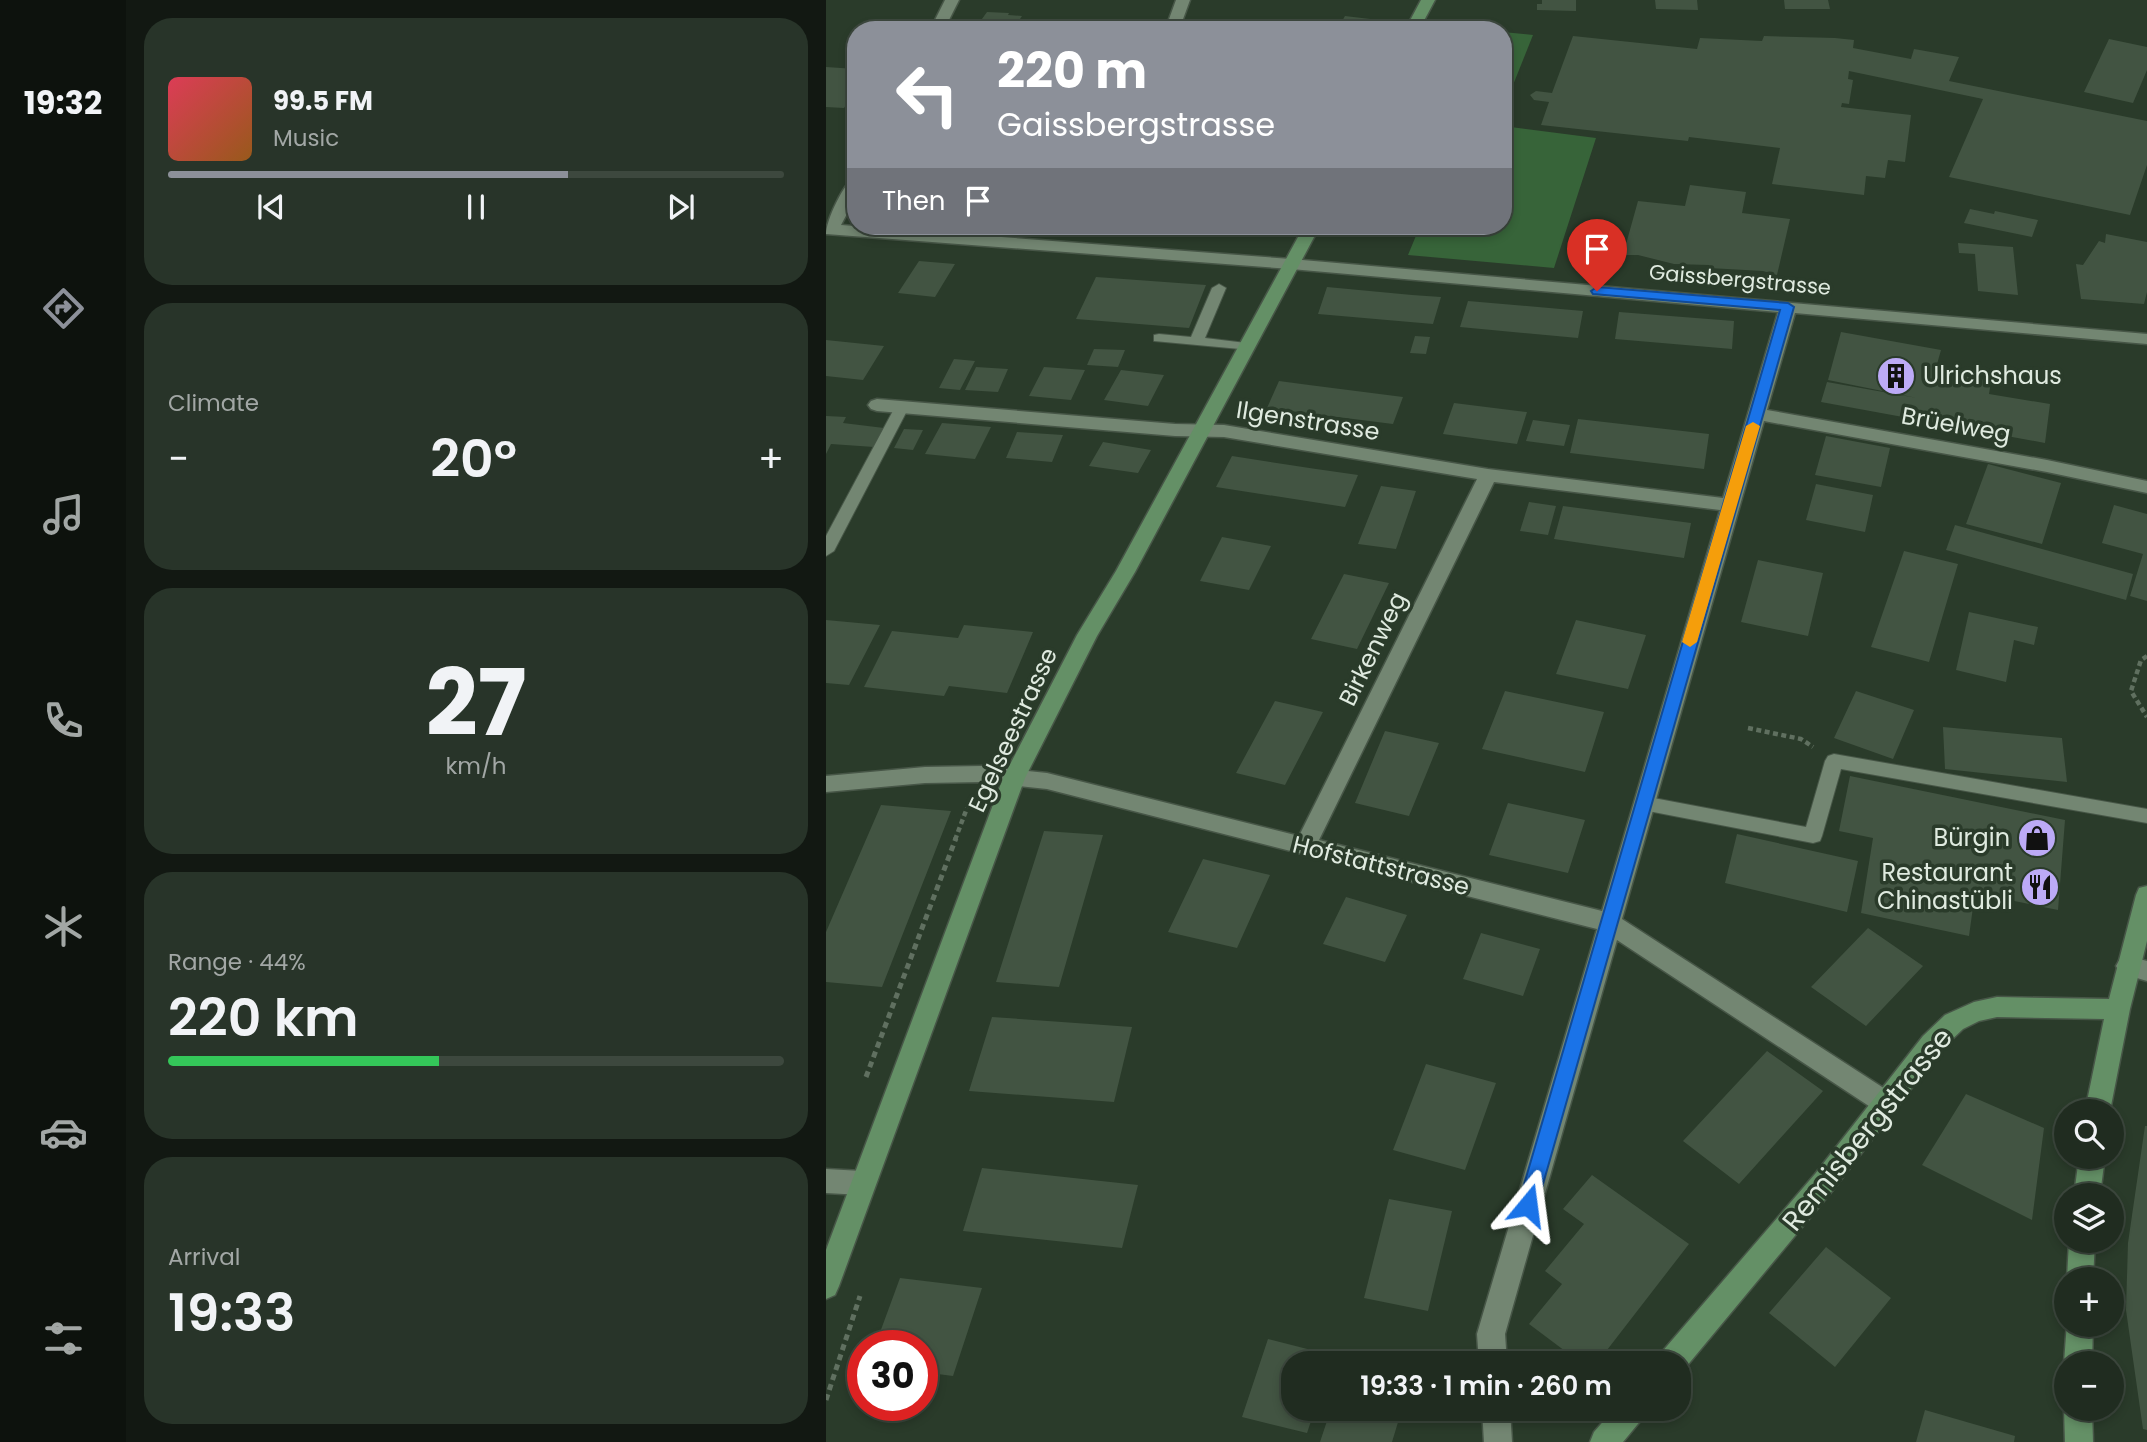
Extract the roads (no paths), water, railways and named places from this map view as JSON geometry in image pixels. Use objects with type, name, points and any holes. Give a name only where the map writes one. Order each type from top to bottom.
[{"type":"main road","points":[[1417,21],[1428,0]]},
{"type":"main road","name":"Egelseestrasse","points":[[826,1286],[1014,778],[1087,635],[1125,572],[1307,235]]},
{"type":"main road","points":[[2100,1099],[2118,1009],[2138,969],[2147,895]]},
{"type":"main road","name":"Remisbergstrasse","points":[[1681,1351],[1887,1104],[1932,1043],[1954,1023],[1974,1012],[1997,1007],[2118,1009]]},
{"type":"main road","points":[[1604,1442],[1622,1421]]},
{"type":"main road","points":[[2078,1421],[2079,1442]]},
{"type":"street","points":[[942,21],[953,0]]},
{"type":"street","points":[[1175,21],[1183,0]]},
{"type":"street","points":[[828,229],[847,197]]},
{"type":"street","name":"Gaissbergstrasse","points":[[828,229],[847,230]]},
{"type":"street","name":"Gaissbergstrasse","points":[[907,235],[1291,264],[2147,339]]},
{"type":"street","points":[[1492,1351],[1491,1334],[1788,307]]},
{"type":"street","name":"Ilgenstrasse","points":[[877,405],[1224,431],[1488,475],[1730,505]]},
{"type":"street","name":"Brüelweg","points":[[1756,414],[2047,466],[2147,487]]},
{"type":"street","name":"Birkenweg","points":[[1305,846],[1488,475]]},
{"type":"street","name":"Hofstattstrasse","points":[[826,784],[925,775],[982,774],[1047,781],[1608,922],[1887,1104]]},
{"type":"street","points":[[826,1181],[862,1183]]},
{"type":"street","points":[[1497,1421],[1498,1442]]},
{"type":"lane","points":[[1196,342],[1219,288]]},
{"type":"lane","points":[[1159,338],[1246,347]]},
{"type":"lane","points":[[826,551],[902,407]]},
{"type":"lane","points":[[1643,803],[1813,836],[1833,761],[2147,816]]},
{"type":"place","name":"Ulrichshaus","points":[[1896,376]]},
{"type":"place","name":"Bürgin","points":[[2037,838]]},
{"type":"place","name":"Restaurant Chinastübli","points":[[2040,887]]}]
